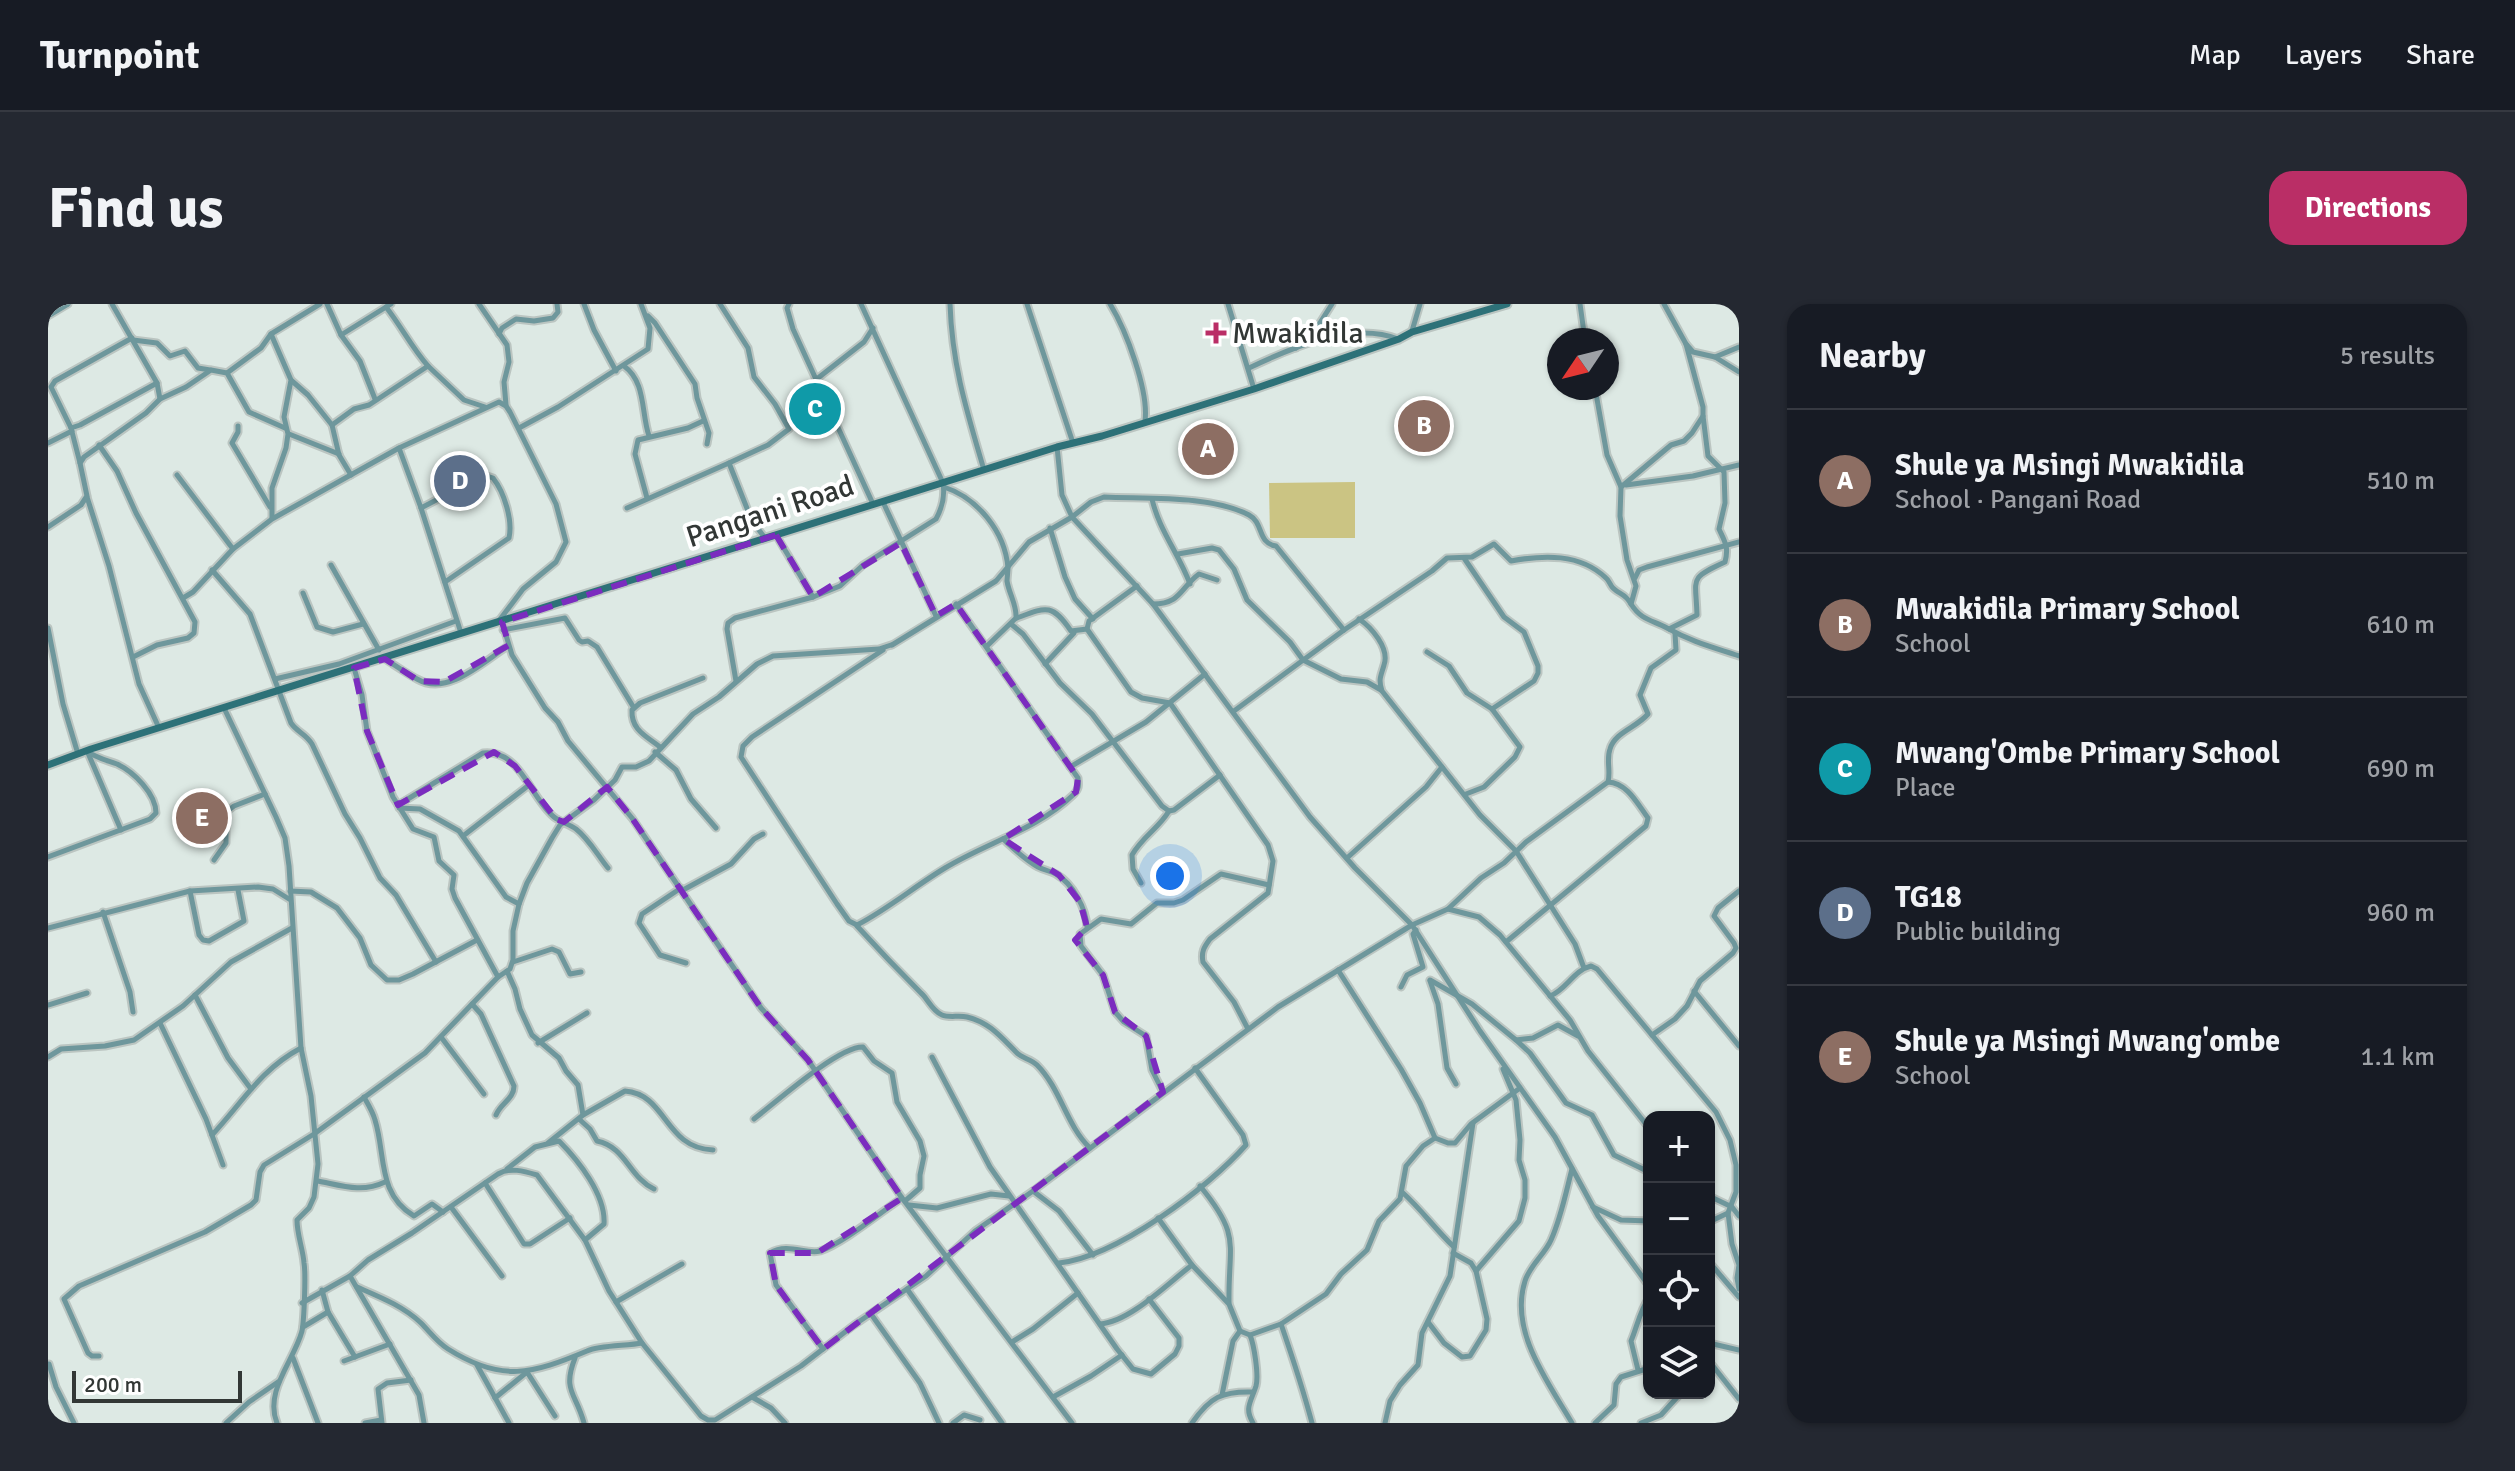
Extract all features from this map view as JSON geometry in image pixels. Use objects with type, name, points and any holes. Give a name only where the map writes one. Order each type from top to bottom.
[{"type":"main road","name":"Pangani Road","points":[[48,765],[461,633],[501,625],[873,504],[1254,389],[1412,332],[1507,304]]},
{"type":"street","points":[[48,316],[68,304]]},
{"type":"street","points":[[112,304],[157,383],[160,399]]},
{"type":"street","points":[[119,304],[121,319]]},
{"type":"street","points":[[159,728],[139,684],[109,566],[87,496],[72,429],[49,387],[132,339],[157,343],[170,356],[185,351],[198,368],[227,373],[261,348],[271,334],[320,304]]},
{"type":"street","points":[[327,304],[341,335],[360,361],[375,399]]},
{"type":"street","points":[[479,304],[507,345],[506,406],[556,504],[566,542],[556,562],[523,589],[501,625],[508,646],[568,741],[632,818],[761,1008],[808,1060],[905,1201],[1072,1423]]},
{"type":"street","points":[[499,334],[502,328],[516,319],[534,321],[553,318],[558,312],[557,304]]},
{"type":"street","points":[[584,304],[616,371]]},
{"type":"street","points":[[519,428],[558,407],[648,349],[650,328],[641,304]]},
{"type":"street","points":[[627,508],[768,445],[789,429],[754,377],[748,348],[720,304]]},
{"type":"street","points":[[789,304],[787,308],[793,329],[873,504]]},
{"type":"street","points":[[736,681],[728,623],[735,618],[813,597],[840,586],[863,565],[936,519],[943,485],[861,304]]},
{"type":"street","points":[[950,304],[951,339],[957,375],[984,470]]},
{"type":"street","points":[[1027,304],[1073,443]]},
{"type":"street","points":[[1110,304],[1122,324],[1140,381],[1147,407],[1145,421]]},
{"type":"street","points":[[1228,304],[1254,389]]},
{"type":"street","points":[[1296,349],[1318,326],[1332,304]]},
{"type":"street","points":[[1412,332],[1420,304]]},
{"type":"street","points":[[1580,304],[1583,328]]},
{"type":"street","points":[[1664,304],[1693,352],[1715,357],[1739,372]]},
{"type":"street","points":[[341,335],[389,306],[416,353],[428,366],[464,400],[485,407]]},
{"type":"street","points":[[645,313],[655,323],[695,384],[703,421],[709,433],[707,444]]},
{"type":"street","points":[[818,378],[864,342],[874,327]]},
{"type":"street","points":[[1249,368],[1319,340],[1356,333],[1389,335],[1399,339]]},
{"type":"street","points":[[271,334],[291,380],[308,395],[332,425],[339,455],[351,475]]},
{"type":"street","points":[[864,342],[875,342],[882,349]]},
{"type":"street","points":[[1672,631],[1697,615],[1694,599],[1696,580],[1705,570],[1725,562],[1727,544],[1719,529],[1725,503],[1724,472],[1708,456],[1703,407],[1686,344]]},
{"type":"street","points":[[1715,357],[1739,347]]},
{"type":"street","points":[[332,425],[428,366]]},
{"type":"street","points":[[624,366],[637,378],[649,436]]},
{"type":"street","points":[[80,463],[160,399],[186,387],[211,370]]},
{"type":"street","points":[[227,373],[249,412],[339,455]]},
{"type":"street","points":[[272,519],[272,488],[286,448],[284,417],[291,380]]},
{"type":"street","points":[[48,443],[157,383]]},
{"type":"street","points":[[1597,400],[1607,455],[1623,486],[1620,516],[1627,560],[1636,586],[1631,604]]},
{"type":"street","points":[[183,598],[193,592],[233,549],[272,519],[399,448],[485,407],[499,402],[506,406]]},
{"type":"street","points":[[1623,486],[1671,445],[1684,441],[1703,416]]},
{"type":"street","points":[[647,498],[635,454],[638,440],[688,428],[703,421]]},
{"type":"street","points":[[238,426],[232,443],[234,449],[248,466],[273,511]]},
{"type":"street","points":[[99,445],[117,471],[195,622],[194,633],[188,638],[157,645],[133,657]]},
{"type":"street","points":[[1057,447],[1062,495],[1072,517],[1153,604],[1310,817],[1414,927],[1499,1059],[1555,1137],[1593,1207],[1643,1278]]},
{"type":"street","points":[[399,448],[461,633]]},
{"type":"street","points":[[729,463],[752,521],[765,538]]},
{"type":"street","points":[[1623,486],[1693,476],[1739,465]]},
{"type":"street","points":[[177,475],[233,549]]},
{"type":"street","points":[[421,508],[484,475],[493,478],[502,495],[510,524],[509,538],[445,582]]},
{"type":"street","points":[[943,485],[961,493],[978,506],[1002,545],[1008,567],[1007,581],[1017,610],[1016,618]]},
{"type":"street","points":[[48,527],[81,505],[87,496]]},
{"type":"street","points":[[1090,1148],[1079,1137],[1066,1109],[1036,1065],[1017,1054],[1005,1039],[986,1024],[967,1017],[942,1015],[935,1010],[857,925],[849,921],[741,757],[743,746],[891,645],[996,581],[1029,542],[1091,502],[1104,497],[1212,503],[1254,517],[1263,539],[1276,546],[1344,630]]},
{"type":"street","points":[[1152,499],[1157,521],[1178,554],[1190,584]]},
{"type":"street","points":[[883,501],[936,616]]},
{"type":"street","points":[[1050,528],[1075,599],[1093,619]]},
{"type":"street","points":[[776,535],[813,597]]},
{"type":"street","points":[[1634,579],[1639,570],[1647,567],[1739,542]]},
{"type":"street","points":[[1234,711],[1447,558],[1472,557],[1494,544],[1511,561],[1537,560],[1550,555],[1564,557],[1604,575],[1615,590],[1626,594],[1645,620],[1692,642],[1739,656]]},
{"type":"street","points":[[1178,554],[1205,548],[1219,550],[1234,569],[1247,600],[1290,642],[1303,660],[1341,679],[1375,684],[1382,691],[1480,815],[1516,851],[1575,944],[1584,968]]},
{"type":"street","points":[[1464,558],[1504,617],[1524,632],[1538,666],[1534,681],[1492,709]]},
{"type":"street","points":[[331,565],[379,650]]},
{"type":"street","points":[[212,570],[250,614],[291,723],[312,744],[380,878],[396,895],[436,962]]},
{"type":"street","points":[[1153,604],[1173,601],[1199,574],[1217,580]]},
{"type":"street","points":[[1045,664],[1074,633],[1087,629],[1093,619],[1137,586]]},
{"type":"street","points":[[303,593],[317,627],[333,632],[363,624]]},
{"type":"street","points":[[857,925],[947,867],[1003,839],[1076,792],[1079,786],[1078,778],[956,604]]},
{"type":"street","points":[[987,646],[1016,618],[1047,607],[1053,609],[1074,633]]},
{"type":"street","points":[[501,625],[565,618],[579,640],[597,647],[634,708]]},
{"type":"street","points":[[1359,619],[1369,626],[1383,648],[1384,667],[1379,682],[1382,691]]},
{"type":"street","points":[[275,679],[339,664],[456,621]]},
{"type":"street","points":[[1011,624],[1092,714],[1169,811]]},
{"type":"street","points":[[48,628],[78,754]]},
{"type":"street","points":[[1087,629],[1131,692],[1142,698],[1170,703],[1268,845],[1273,861],[1268,893],[1210,939],[1203,948],[1202,957],[1234,1002],[1248,1029]]},
{"type":"street","points":[[1608,782],[1611,745],[1615,738],[1639,724],[1648,714],[1640,695],[1651,668],[1676,650],[1672,631]]},
{"type":"street","points":[[99,1356],[88,1353],[66,1307],[64,1299],[67,1295],[79,1286],[205,1232],[251,1205],[256,1200],[264,1165],[400,1073],[441,1037],[507,971],[512,963],[513,931],[519,904],[527,883],[564,822],[607,787],[622,767],[649,761],[693,714],[719,697],[757,664],[773,656],[794,652],[879,649],[891,645]]},
{"type":"street","points":[[385,659],[419,681],[432,684],[467,674],[508,646]]},
{"type":"street","points":[[1427,652],[1449,666],[1467,693],[1492,709],[1516,739],[1520,751],[1484,787],[1466,794]]},
{"type":"street","points":[[354,668],[367,731],[399,806],[413,829],[434,837],[439,861],[454,875],[452,889],[455,898],[498,977]]},
{"type":"street","points":[[1070,767],[1146,722],[1205,674]]},
{"type":"street","points":[[703,678],[662,693],[634,708],[631,716],[639,732],[676,770],[691,799],[716,828]]},
{"type":"street","points":[[224,708],[285,838],[301,1048],[311,1096],[318,1181],[309,1208],[297,1220],[305,1265],[303,1327],[272,1404],[277,1423]]},
{"type":"street","points":[[87,751],[121,830]]},
{"type":"street","points":[[48,857],[150,819],[156,813],[156,805],[131,773],[87,751]]},
{"type":"street","points":[[399,806],[483,753],[494,752],[505,756],[548,811],[577,830],[608,868]]},
{"type":"street","points":[[1347,858],[1426,787],[1442,767]]},
{"type":"street","points":[[1141,883],[1133,869],[1132,855],[1169,811],[1220,775]]},
{"type":"street","points":[[506,1169],[537,1175],[585,1240],[616,1302],[642,1343],[701,1416],[719,1420],[907,1289],[948,1258],[966,1238],[1012,1199],[1033,1191],[1278,1007],[1448,909],[1516,851],[1608,782],[1618,782],[1648,818],[1646,826],[1506,942]]},
{"type":"street","points":[[463,836],[529,785]]},
{"type":"street","points":[[214,860],[226,843],[226,812],[265,794]]},
{"type":"street","points":[[399,806],[420,809],[459,831],[506,897],[519,904]]},
{"type":"street","points":[[686,963],[660,955],[651,945],[639,923],[642,914],[731,864],[754,839],[763,834]]},
{"type":"street","points":[[1003,839],[1038,867],[1059,875],[1086,912],[1087,927]]},
{"type":"street","points":[[1163,1092],[1152,1070],[1146,1036],[1115,1012],[1103,975],[1081,946],[1080,934],[1101,919],[1131,924],[1157,903],[1183,900],[1221,874],[1269,885]]},
{"type":"street","points":[[48,928],[190,891],[273,889],[290,899]]},
{"type":"street","points":[[190,891],[199,935],[209,941],[244,921],[238,890]]},
{"type":"street","points":[[290,891],[311,892],[337,908],[360,938],[371,965],[387,980],[399,980],[477,940]]},
{"type":"street","points":[[1652,1035],[1675,1019],[1709,972],[1737,950],[1714,916],[1718,908],[1739,891]]},
{"type":"street","points":[[1448,909],[1479,917],[1506,942],[1570,1020],[1588,1051],[1643,1120]]},
{"type":"street","points":[[103,912],[130,992],[133,1012]]},
{"type":"street","points":[[1401,987],[1407,975],[1423,967],[1413,934],[1414,927]]},
{"type":"street","points":[[48,1057],[61,1049],[134,1040],[195,995],[231,962],[292,928]]},
{"type":"street","points":[[512,963],[552,949],[559,952],[570,974],[581,972]]},
{"type":"street","points":[[1550,996],[1559,992],[1584,968],[1591,966],[1597,969],[1716,1112],[1737,1162],[1732,1207],[1728,1213],[1715,1219]]},
{"type":"street","points":[[1338,970],[1401,1069],[1435,1138]]},
{"type":"street","points":[[507,971],[526,1025],[538,1043],[559,1058],[578,1085],[581,1117],[597,1141],[609,1143],[643,1184],[654,1189]]},
{"type":"street","points":[[1456,1084],[1447,1068],[1438,1004],[1430,980],[1472,1004],[1516,1040],[1530,1053],[1566,1103],[1592,1115],[1614,1155],[1643,1172]]},
{"type":"street","points":[[1694,991],[1739,1046]]},
{"type":"street","points":[[48,1005],[87,993]]},
{"type":"street","points":[[195,995],[228,1058],[251,1089]]},
{"type":"street","points":[[472,1004],[481,1014],[514,1086],[512,1096],[496,1115]]},
{"type":"street","points":[[538,1043],[587,1013]]},
{"type":"street","points":[[160,1023],[170,1039],[223,1165]]},
{"type":"street","points":[[1516,1040],[1533,1038],[1558,1025],[1579,1036]]},
{"type":"street","points":[[441,1037],[484,1094]]},
{"type":"street","points":[[754,1119],[814,1072],[854,1046],[863,1047],[874,1061],[892,1073],[897,1102],[920,1141],[924,1156],[920,1188],[905,1201],[820,1251],[776,1249],[770,1253],[776,1285],[823,1349]]},
{"type":"street","points":[[211,1136],[262,1075],[301,1048]]},
{"type":"street","points":[[932,1057],[979,1149],[1012,1199],[1133,1369],[1151,1374],[1175,1354],[1179,1338],[1149,1299]]},
{"type":"street","points":[[1476,1271],[1519,1221],[1525,1198],[1525,1180],[1519,1160],[1516,1100],[1499,1059]]},
{"type":"street","points":[[1058,1263],[1080,1261],[1158,1218],[1246,1145],[1243,1135],[1195,1068]]},
{"type":"street","points":[[1158,1218],[1192,1265],[1229,1304],[1240,1331],[1250,1335],[1281,1324],[1326,1294],[1341,1274],[1367,1250],[1379,1221],[1400,1199],[1406,1166],[1423,1146],[1435,1138],[1455,1143],[1473,1123],[1520,1088]]},
{"type":"street","points":[[548,1143],[581,1117],[625,1091],[643,1095],[677,1136],[692,1147],[713,1150]]},
{"type":"street","points":[[364,1097],[376,1121],[385,1182],[392,1194],[411,1215],[418,1215],[432,1204],[443,1212]]},
{"type":"street","points":[[1385,1423],[1390,1401],[1418,1365],[1420,1340],[1447,1286],[1473,1123]]},
{"type":"street","points":[[302,1303],[350,1276],[368,1260],[451,1207],[535,1147],[548,1143],[559,1141],[569,1152],[586,1176],[605,1215],[604,1224],[585,1240]]},
{"type":"street","points":[[1572,1169],[1550,1243],[1525,1279],[1522,1296],[1525,1334],[1572,1423]]},
{"type":"street","points":[[318,1181],[360,1190],[371,1189],[385,1182]]},
{"type":"street","points":[[485,1183],[524,1244],[530,1244],[570,1218]]},
{"type":"street","points":[[1200,1186],[1221,1211],[1231,1239],[1229,1304]]},
{"type":"street","points":[[1033,1191],[1059,1211],[1093,1255]]},
{"type":"street","points":[[1402,1192],[1425,1212],[1454,1250],[1471,1263],[1476,1271],[1487,1325],[1470,1356],[1462,1357],[1450,1349],[1428,1322]]},
{"type":"street","points":[[905,1201],[937,1208],[991,1194],[1012,1199]]},
{"type":"street","points":[[1715,1199],[1732,1207],[1739,1216]]},
{"type":"street","points":[[451,1207],[502,1276]]},
{"type":"street","points":[[1593,1207],[1621,1220],[1643,1221]]},
{"type":"street","points":[[1728,1213],[1732,1244],[1739,1265],[1739,1289]]},
{"type":"street","points":[[616,1302],[682,1264]]},
{"type":"street","points":[[1099,1324],[1123,1317],[1192,1265]]},
{"type":"street","points":[[1715,1269],[1739,1297]]},
{"type":"street","points":[[350,1276],[419,1395],[424,1423]]},
{"type":"street","points":[[357,1287],[403,1309],[446,1348],[477,1365],[509,1373],[527,1372],[575,1358],[590,1349],[642,1343]]},
{"type":"street","points":[[907,1289],[1002,1423]]},
{"type":"street","points":[[322,1290],[328,1312],[355,1357]]},
{"type":"street","points":[[1012,1342],[1078,1293]]},
{"type":"street","points":[[1638,1370],[1631,1341],[1643,1307]]},
{"type":"street","points":[[303,1327],[328,1312]]},
{"type":"street","points":[[871,1314],[920,1383],[939,1423]]},
{"type":"street","points":[[1281,1324],[1312,1423]]},
{"type":"street","points":[[1222,1395],[1233,1341],[1240,1331]]},
{"type":"street","points":[[1250,1335],[1254,1344],[1257,1377],[1248,1403],[1248,1414],[1253,1423]]},
{"type":"street","points":[[344,1361],[390,1344]]},
{"type":"street","points":[[1715,1344],[1739,1350]]},
{"type":"street","points":[[1053,1397],[1122,1355]]},
{"type":"street","points":[[293,1358],[318,1423]]},
{"type":"street","points":[[575,1358],[569,1373],[570,1392],[580,1408],[584,1423]]},
{"type":"street","points":[[49,1364],[56,1387],[74,1423]]},
{"type":"street","points":[[477,1365],[509,1423]]},
{"type":"street","points":[[1595,1423],[1614,1405],[1616,1384],[1621,1377],[1643,1369]]},
{"type":"street","points":[[1715,1369],[1739,1399]]},
{"type":"street","points":[[495,1398],[527,1372]]},
{"type":"street","points":[[527,1372],[555,1416]]},
{"type":"street","points":[[226,1423],[280,1380]]},
{"type":"street","points":[[365,1423],[382,1421],[378,1389],[387,1383],[411,1380]]},
{"type":"street","points":[[1192,1423],[1200,1411],[1222,1395],[1234,1391],[1253,1392]]},
{"type":"street","points":[[752,1397],[771,1408],[785,1423]]},
{"type":"street","points":[[1641,1423],[1661,1415],[1676,1399]]},
{"type":"street","points":[[953,1423],[964,1415],[980,1420]]},
{"type":"highlighted area","points":[[776,535],[813,597],[901,543],[936,616],[956,604],[1078,778],[1076,792],[1003,839],[1059,875],[1080,902],[1087,927],[1075,940],[1103,975],[1115,1012],[1146,1036],[1163,1092],[823,1349],[776,1285],[770,1253],[817,1253],[902,1198],[808,1060],[761,1008],[632,818],[607,787],[564,822],[556,819],[515,766],[494,752],[398,805],[393,797],[367,731],[354,668],[385,659],[419,681],[444,682],[509,645],[502,622]]},
{"type":"shaded area","points":[[1355,482],[1355,538],[1270,538],[1269,483]]},
{"type":"place","name":"Mwakidila","points":[[1216,333]]},
{"type":"place","name":"Mwang'Ombe Primary School","points":[[815,409]]},
{"type":"place","name":"Mwakidila Primary School","points":[[1424,426]]},
{"type":"place","name":"Shule ya Msingi Mwakidila","points":[[1208,449]]},
{"type":"place","name":"TG18","points":[[460,481]]},
{"type":"place","name":"Shule ya Msingi Mwang'ombe","points":[[202,818]]}]
